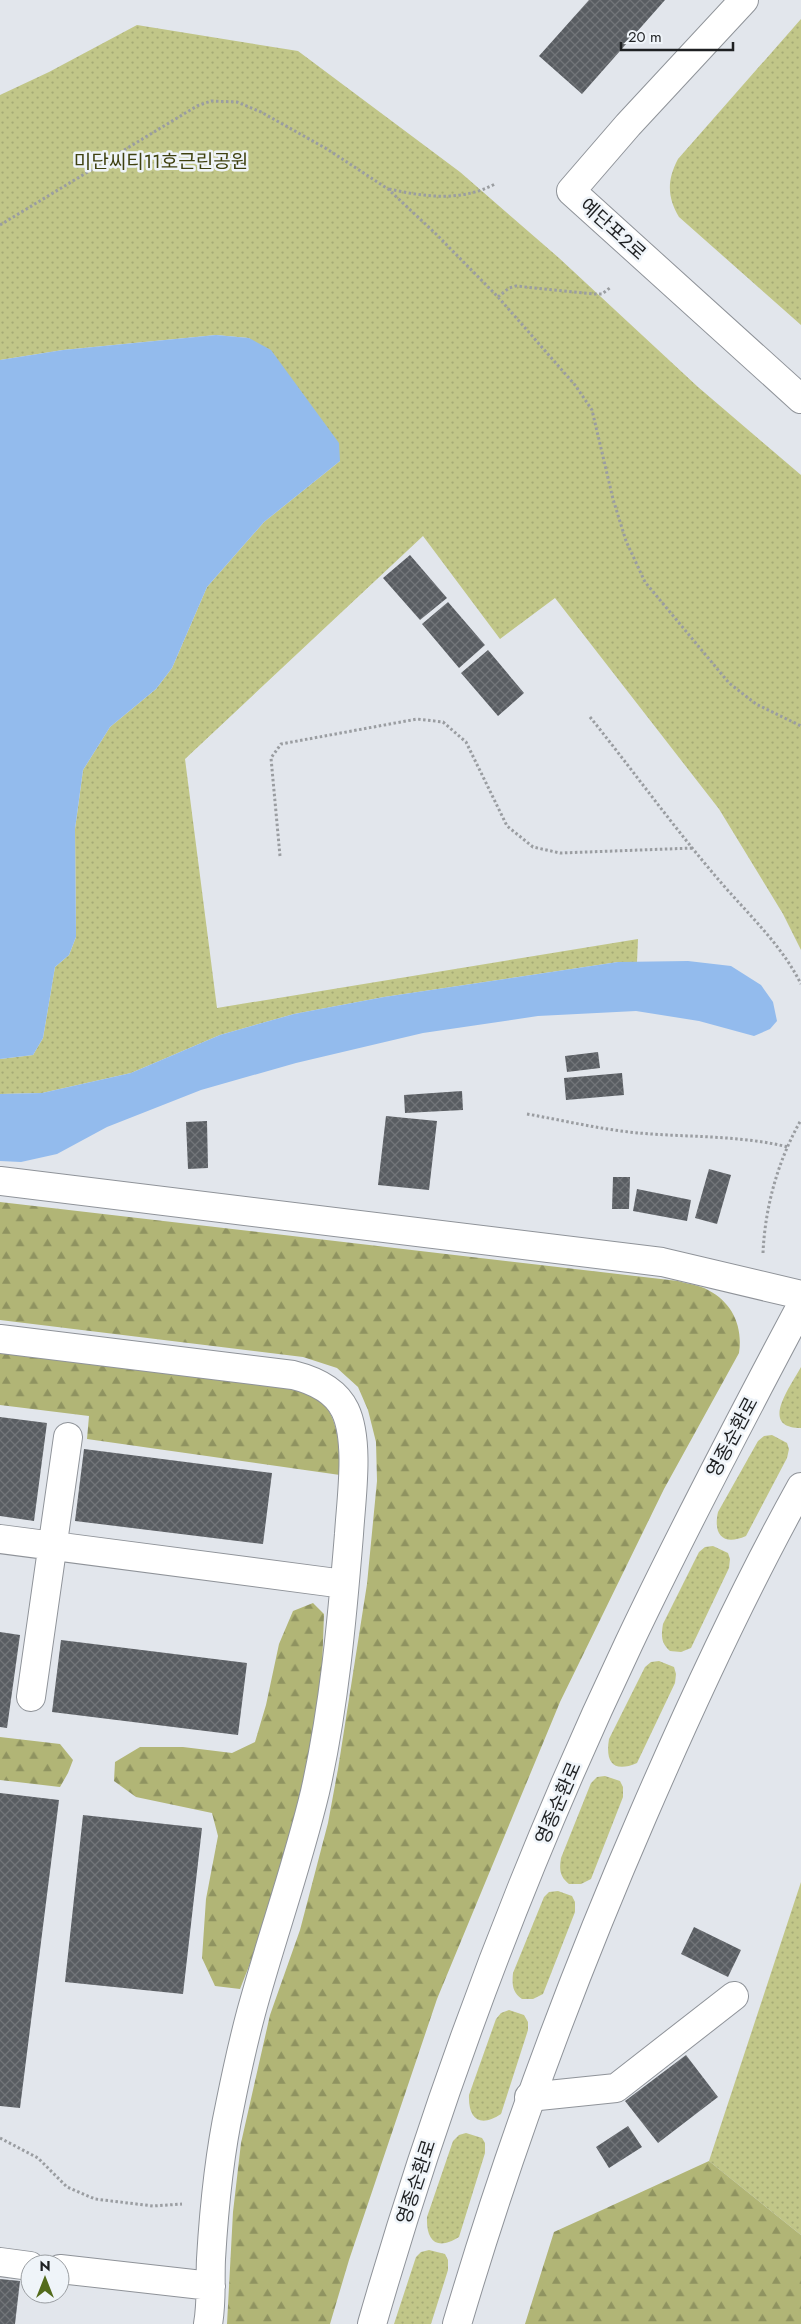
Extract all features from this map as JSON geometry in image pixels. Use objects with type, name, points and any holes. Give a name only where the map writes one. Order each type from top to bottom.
[{"type":"main road","name":"예단포2로","points":[[744,0],[628,125],[571,191],[801,399]]},
{"type":"main road","points":[[0,1181],[662,1262],[801,1295]]},
{"type":"main road","name":"영종순환로","points":[[372,2324],[409,2204],[500,1943],[569,1776],[628,1644],[698,1502],[801,1306]]},
{"type":"main road","points":[[0,1339],[293,1375],[315,1380],[332,1394],[345,1410],[352,1439],[353,1477],[344,1584],[329,1708],[315,1790],[289,1892],[251,2013],[229,2109],[215,2201],[211,2286],[212,2305],[208,2324]]},
{"type":"main road","points":[[32,1697],[68,1437]]},
{"type":"main road","points":[[457,2324],[529,2098],[605,1904],[684,1721],[774,1536],[801,1487]]},
{"type":"main road","points":[[0,1539],[344,1584]]},
{"type":"main road","points":[[529,2098],[616,2088],[734,1996]]},
{"type":"main road","points":[[0,2262],[20,2265]]},
{"type":"main road","points":[[70,2270],[211,2286]]},
{"type":"path","points":[[0,225],[197,106],[211,101],[237,102],[261,112],[327,149],[388,189],[436,234],[498,297],[575,385],[592,410],[626,541],[645,582],[729,683],[756,704],[801,726]]},
{"type":"path","points":[[388,189],[431,197],[455,197],[480,192],[495,184]]},
{"type":"path","points":[[498,297],[508,288],[516,286],[593,294],[602,294],[611,287]]},
{"type":"path","points":[[590,717],[724,886],[764,929],[794,969],[801,984]]},
{"type":"path","points":[[280,856],[270,758],[281,744],[418,719],[443,722],[466,742],[507,826],[533,847],[560,853],[694,848]]},
{"type":"path","points":[[527,1114],[629,1132],[719,1136],[761,1140],[788,1147]]},
{"type":"path","points":[[764,1286],[764,1243],[768,1205],[781,1162],[801,1120]]},
{"type":"path","points":[[0,2138],[38,2158],[67,2187],[95,2199],[153,2206],[215,2201]]},
{"type":"green space","points":[[801,19],[801,325],[679,217],[672,202],[670,181],[678,159]]},
{"type":"green space","name":"미단씨티11호근린공원","points":[[137,25],[298,51],[460,172],[559,258],[698,387],[801,475],[801,950],[783,914],[719,809],[555,598],[500,639],[423,536],[185,759],[217,1008],[638,939],[637,962],[618,962],[384,997],[294,1014],[220,1035],[131,1073],[42,1093],[0,1094],[0,1059],[33,1055],[43,1038],[55,967],[69,955],[76,937],[75,829],[83,770],[110,727],[156,689],[172,668],[207,587],[264,522],[340,461],[249,338],[216,335],[63,350],[0,360],[0,95],[49,72]]},
{"type":"green space","points":[[0,1202],[678,1281],[701,1287],[717,1295],[730,1309],[738,1325],[739,1353],[664,1489],[560,1702],[437,1999],[349,2260],[330,2324],[227,2324],[233,2212],[241,2143],[270,2015],[300,1930],[328,1823],[367,1584],[377,1481],[376,1442],[368,1410],[358,1387],[337,1368],[303,1357],[0,1320]]},
{"type":"green space","points":[[0,1350],[293,1385],[315,1396],[323,1403],[334,1421],[338,1443],[340,1475],[87,1439],[89,1416],[0,1405]]},
{"type":"green space","points":[[801,1367],[801,1428],[788,1426],[781,1421],[779,1414],[785,1395]]},
{"type":"green space","points":[[772,1435],[787,1443],[789,1449],[787,1458],[746,1536],[738,1539],[726,1539],[721,1536],[717,1527],[718,1512],[758,1441],[764,1436]]},
{"type":"green space","points":[[713,1546],[728,1553],[730,1559],[729,1568],[691,1648],[681,1652],[670,1651],[662,1639],[663,1624],[699,1552],[705,1547]]},
{"type":"green space","points":[[313,1603],[324,1614],[322,1670],[312,1744],[273,1905],[240,1989],[215,1986],[202,1958],[206,1899],[218,1836],[212,1813],[136,1797],[114,1781],[115,1762],[140,1747],[183,1747],[232,1753],[255,1742],[266,1705],[279,1644],[293,1611]]},
{"type":"green space","points":[[659,1661],[674,1667],[676,1674],[675,1683],[637,1763],[629,1766],[617,1766],[610,1760],[608,1754],[609,1739],[645,1667],[651,1662]]},
{"type":"green space","points":[[0,1737],[60,1744],[73,1760],[60,1787],[0,1780]]},
{"type":"green space","points":[[605,1776],[620,1781],[623,1787],[623,1797],[591,1879],[581,1884],[569,1884],[561,1873],[561,1858],[591,1783],[597,1777]]},
{"type":"green space","points":[[801,1882],[801,2235],[709,2161]]},
{"type":"green space","points":[[558,1891],[572,1896],[575,1902],[575,1912],[543,1994],[533,1999],[522,1999],[516,1994],[513,1987],[513,1973],[544,1897],[549,1892]]},
{"type":"green space","points":[[509,2010],[524,2015],[528,2022],[528,2030],[501,2114],[487,2120],[477,2119],[471,2110],[469,2095],[496,2019],[501,2013]]},
{"type":"green space","points":[[466,2133],[482,2138],[485,2143],[485,2153],[459,2237],[445,2243],[439,2243],[431,2238],[428,2232],[427,2217],[453,2141],[459,2135]]},
{"type":"green space","points":[[709,2161],[801,2235],[801,2324],[525,2324],[554,2232]]},
{"type":"green space","points":[[429,2250],[445,2254],[448,2260],[448,2270],[431,2324],[394,2324],[416,2257],[421,2252]]},
{"type":"water","points":[[216,335],[249,338],[271,350],[339,443],[340,461],[264,522],[207,587],[172,668],[156,689],[110,727],[83,770],[75,829],[76,937],[69,955],[55,967],[43,1038],[33,1055],[0,1059],[0,360],[63,350]]},
{"type":"water","points":[[688,961],[731,966],[761,985],[773,1002],[777,1021],[770,1029],[754,1036],[699,1021],[636,1011],[538,1016],[423,1033],[296,1063],[201,1090],[107,1127],[57,1154],[21,1162],[0,1161],[0,1094],[42,1093],[131,1073],[220,1035],[294,1014],[384,997],[618,962]]},
{"type":"building","points":[[589,0],[665,0],[582,94],[539,56]]},
{"type":"building","points":[[410,555],[447,598],[420,620],[383,578]]},
{"type":"building","points":[[448,602],[485,645],[459,668],[422,624]]},
{"type":"building","points":[[488,650],[524,693],[498,716],[461,673]]},
{"type":"building","points":[[598,1052],[600,1068],[567,1072],[565,1056]]},
{"type":"building","points":[[622,1073],[624,1095],[566,1100],[564,1078]]},
{"type":"building","points":[[462,1091],[463,1110],[405,1113],[404,1095]]},
{"type":"building","points":[[386,1116],[437,1121],[429,1190],[378,1185]]},
{"type":"building","points":[[207,1121],[208,1168],[188,1169],[186,1122]]},
{"type":"building","points":[[709,1169],[731,1175],[717,1224],[695,1218]]},
{"type":"building","points":[[613,1177],[630,1177],[629,1209],[612,1209]]},
{"type":"building","points":[[637,1189],[691,1200],[687,1221],[633,1211]]},
{"type":"building","points":[[0,1417],[47,1423],[34,1521],[0,1516]]},
{"type":"building","points":[[84,1449],[272,1473],[263,1544],[75,1521]]},
{"type":"building","points":[[0,1632],[20,1635],[7,1728],[0,1727]]},
{"type":"building","points":[[61,1640],[247,1663],[238,1735],[52,1712]]},
{"type":"building","points":[[0,1793],[59,1800],[20,2108],[0,2106]]},
{"type":"building","points":[[83,1815],[202,1828],[183,1994],[65,1982]]},
{"type":"building","points":[[694,1927],[741,1950],[728,1977],[681,1954]]},
{"type":"building","points":[[686,2055],[718,2097],[658,2143],[625,2101]]},
{"type":"building","points":[[628,2126],[642,2147],[609,2168],[596,2147]]},
{"type":"building","points":[[0,2279],[20,2281],[15,2324],[0,2324]]}]
